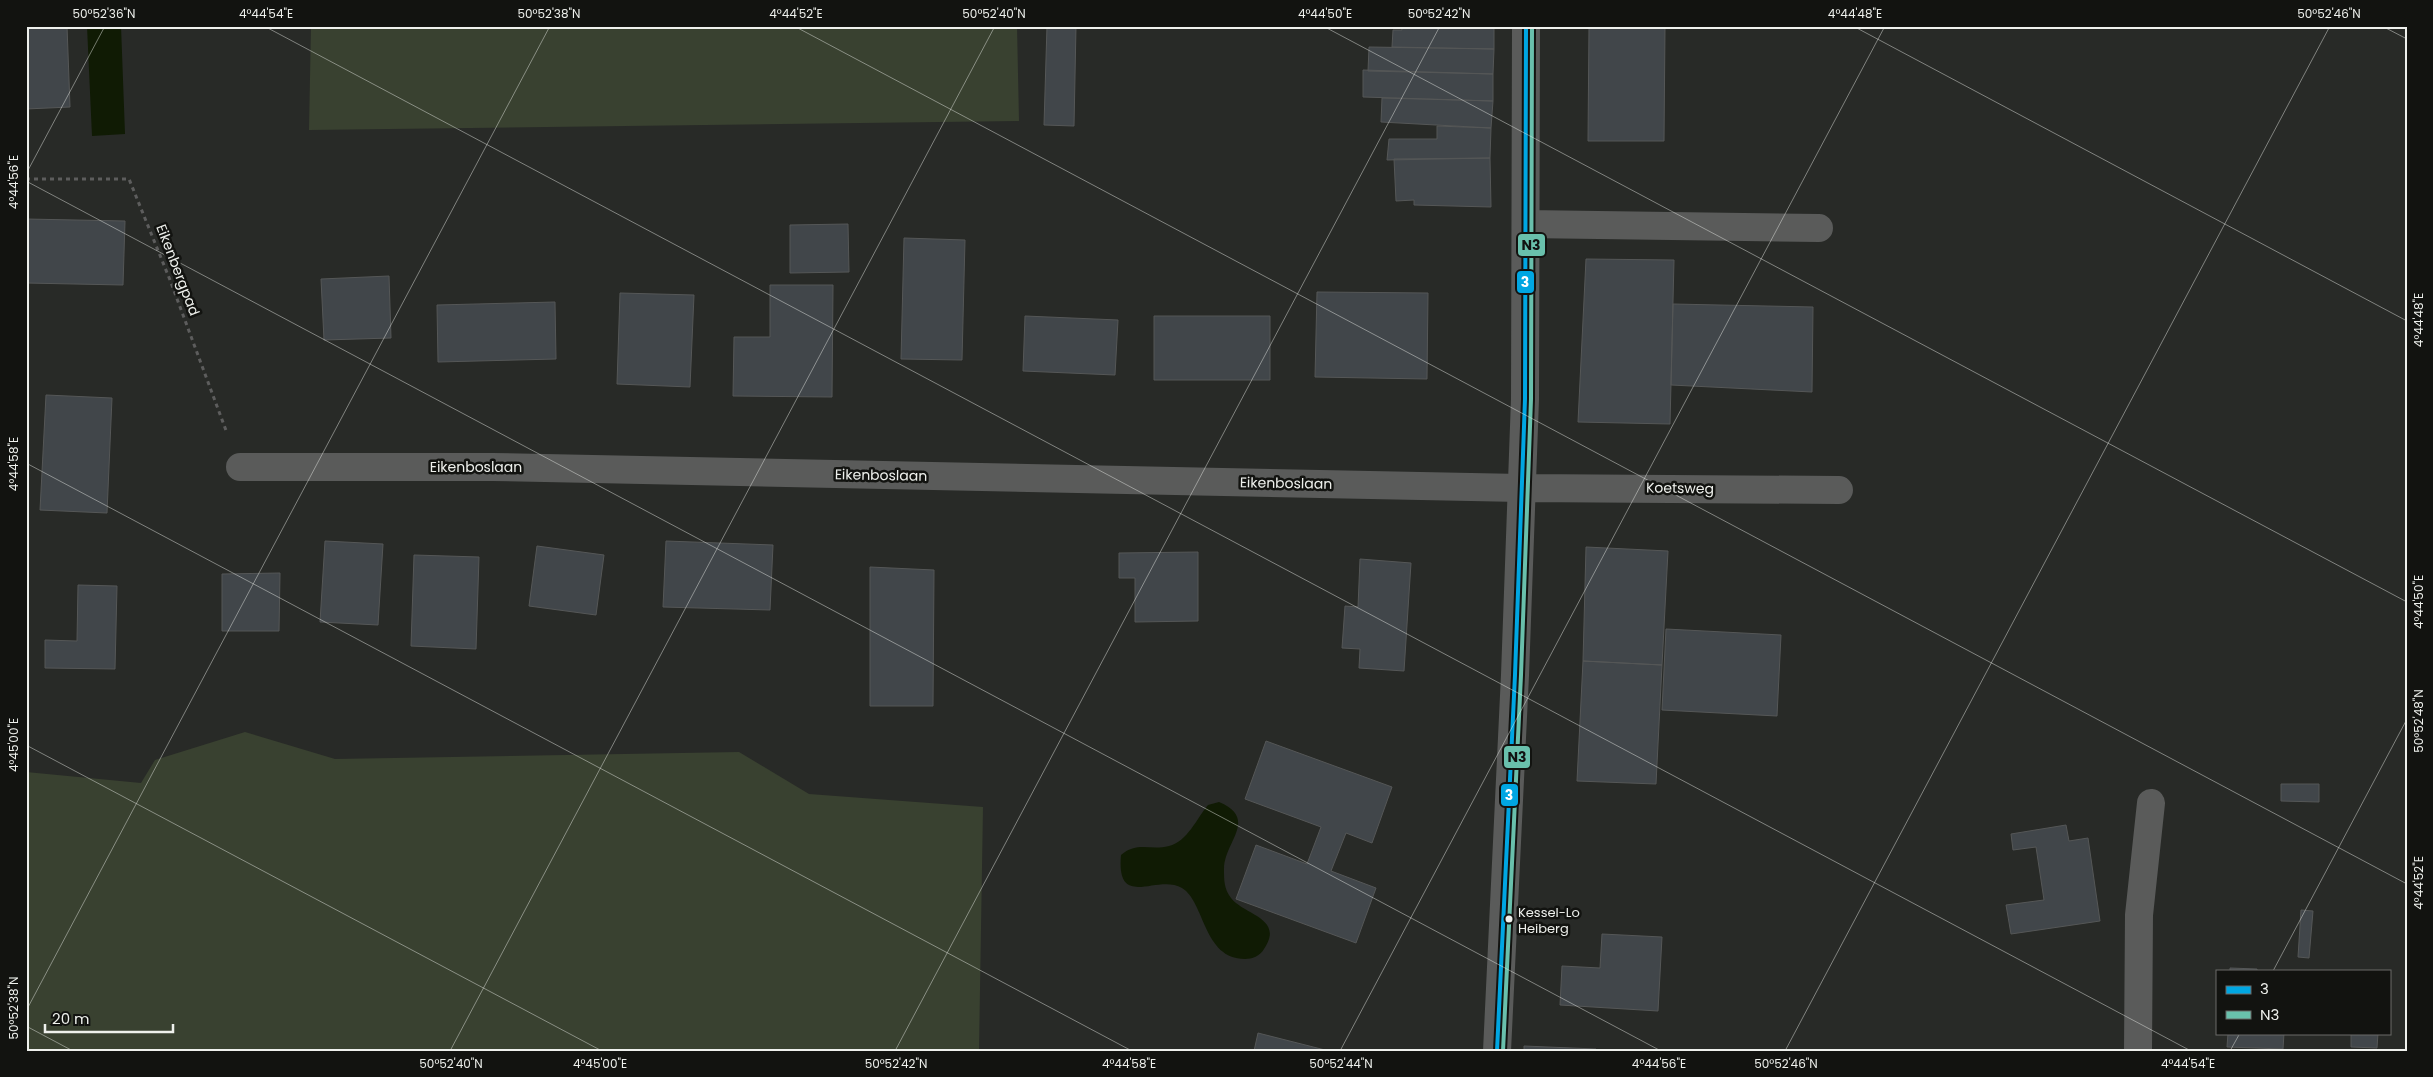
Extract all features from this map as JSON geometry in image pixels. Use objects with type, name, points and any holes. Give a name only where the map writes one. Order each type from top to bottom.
[{"type":"street","points":[[1497,1051],[1522,488],[1525,367],[1526,26]]},
{"type":"street","points":[[1526,224],[1819,228]]},
{"type":"street","name":"Eikenboslaan","points":[[240,466],[492,467],[1522,488]]},
{"type":"street","name":"Koetsweg","points":[[1522,488],[1839,490]]},
{"type":"street","points":[[2138,1051],[2139,915],[2151,803]]},
{"type":"path","name":"Eikenbergpad","points":[[26,179],[130,179],[240,466]]},
{"type":"shaded area","points":[[87,26],[121,26],[125,134],[92,136]]},
{"type":"shaded area","points":[[311,26],[1017,26],[1019,121],[309,130]]},
{"type":"shaded area","points":[[245,732],[335,759],[739,752],[809,794],[983,807],[979,1051],[26,1051],[26,772],[141,783],[155,760]]},
{"type":"shaded area","points":[[1219,802],[1231,809],[1237,816],[1238,824],[1225,859],[1224,877],[1227,891],[1237,904],[1260,918],[1270,930],[1269,939],[1264,949],[1258,955],[1245,959],[1231,957],[1221,950],[1206,929],[1190,895],[1182,888],[1161,884],[1140,887],[1132,886],[1125,882],[1121,872],[1121,855],[1133,848],[1162,847],[1175,844],[1186,835],[1208,805]]},
{"type":"building","points":[[26,26],[67,26],[70,107],[26,109]]},
{"type":"building","points":[[1047,26],[1076,26],[1074,126],[1044,125]]},
{"type":"building","points":[[1401,26],[1494,26],[1494,49],[1392,47],[1393,30],[1402,30]]},
{"type":"building","points":[[1589,26],[1665,26],[1664,141],[1588,141]]},
{"type":"building","points":[[1369,47],[1494,49],[1493,74],[1368,71]]},
{"type":"building","points":[[1363,70],[1493,74],[1493,101],[1363,97]]},
{"type":"building","points":[[1382,98],[1493,101],[1491,128],[1381,122]]},
{"type":"building","points":[[1437,126],[1491,128],[1490,158],[1387,160],[1389,139],[1437,139]]},
{"type":"building","points":[[1490,158],[1491,207],[1414,205],[1414,200],[1396,201],[1394,159]]},
{"type":"building","points":[[26,219],[125,221],[123,285],[26,283]]},
{"type":"building","points":[[848,224],[849,272],[790,273],[790,225]]},
{"type":"building","points":[[904,238],[965,240],[962,360],[901,359]]},
{"type":"building","points":[[1586,259],[1674,260],[1670,424],[1578,422]]},
{"type":"building","points":[[389,276],[391,338],[324,340],[321,279]]},
{"type":"building","points":[[770,285],[833,285],[832,397],[733,396],[734,337],[770,337]]},
{"type":"building","points":[[1317,292],[1428,293],[1427,379],[1315,377]]},
{"type":"building","points":[[620,293],[694,295],[690,387],[617,384]]},
{"type":"building","points":[[555,302],[556,359],[438,362],[437,305]]},
{"type":"building","points":[[1673,304],[1813,307],[1812,392],[1671,385]]},
{"type":"building","points":[[1025,316],[1118,320],[1115,375],[1023,371]]},
{"type":"building","points":[[1154,316],[1270,316],[1270,380],[1154,380]]},
{"type":"building","points":[[46,395],[112,398],[107,513],[40,510]]},
{"type":"building","points":[[325,541],[383,544],[378,625],[320,622]]},
{"type":"building","points":[[666,541],[773,545],[770,610],[663,607]]},
{"type":"building","points":[[537,546],[604,555],[596,615],[529,606]]},
{"type":"building","points":[[1586,547],[1668,551],[1662,665],[1583,661]]},
{"type":"building","points":[[1198,552],[1198,621],[1135,622],[1135,578],[1119,578],[1119,553]]},
{"type":"building","points":[[414,555],[479,557],[476,649],[411,646]]},
{"type":"building","points":[[1360,559],[1411,563],[1404,671],[1359,668],[1360,649],[1342,648],[1345,606],[1358,607]]},
{"type":"building","points":[[870,567],[934,570],[933,706],[870,706]]},
{"type":"building","points":[[280,573],[279,631],[222,631],[222,574]]},
{"type":"building","points":[[78,585],[117,586],[115,669],[45,668],[45,640],[77,641]]},
{"type":"building","points":[[1666,629],[1781,635],[1777,716],[1662,710]]},
{"type":"building","points":[[1583,661],[1662,665],[1656,784],[1577,781]]},
{"type":"building","points":[[1266,741],[1392,787],[1372,843],[1346,833],[1331,871],[1376,888],[1356,943],[1236,899],[1256,845],[1307,864],[1321,827],[1245,799]]},
{"type":"building","points":[[2281,784],[2319,784],[2319,802],[2281,801]]},
{"type":"building","points":[[2066,825],[2069,841],[2088,838],[2100,921],[2011,934],[2006,905],[2044,900],[2036,847],[2013,850],[2011,834]]},
{"type":"building","points":[[2301,910],[2313,911],[2309,958],[2298,957]]},
{"type":"building","points":[[1602,934],[1662,937],[1658,1011],[1560,1005],[1562,966],[1600,968]]},
{"type":"building","points":[[2230,968],[2257,969],[2257,970],[2230,970]]},
{"type":"building","points":[[1258,1033],[1329,1051],[1254,1051]]},
{"type":"building","points":[[2228,1034],[2284,1034],[2283,1049],[2227,1047]]},
{"type":"building","points":[[2351,1034],[2378,1034],[2377,1048],[2351,1047]]},
{"type":"building","points":[[1524,1046],[1596,1049],[1596,1051],[1524,1051]]},
{"type":"transit line","name":"3","points":[[1497,1051],[1515,675],[1525,399],[1526,26]]},
{"type":"transit line","name":"N3","points":[[1503,1051],[1521,675],[1531,399],[1532,26]]},
{"type":"place","name":"Kessel-Lo Heiberg","points":[[1509,919]]}]
